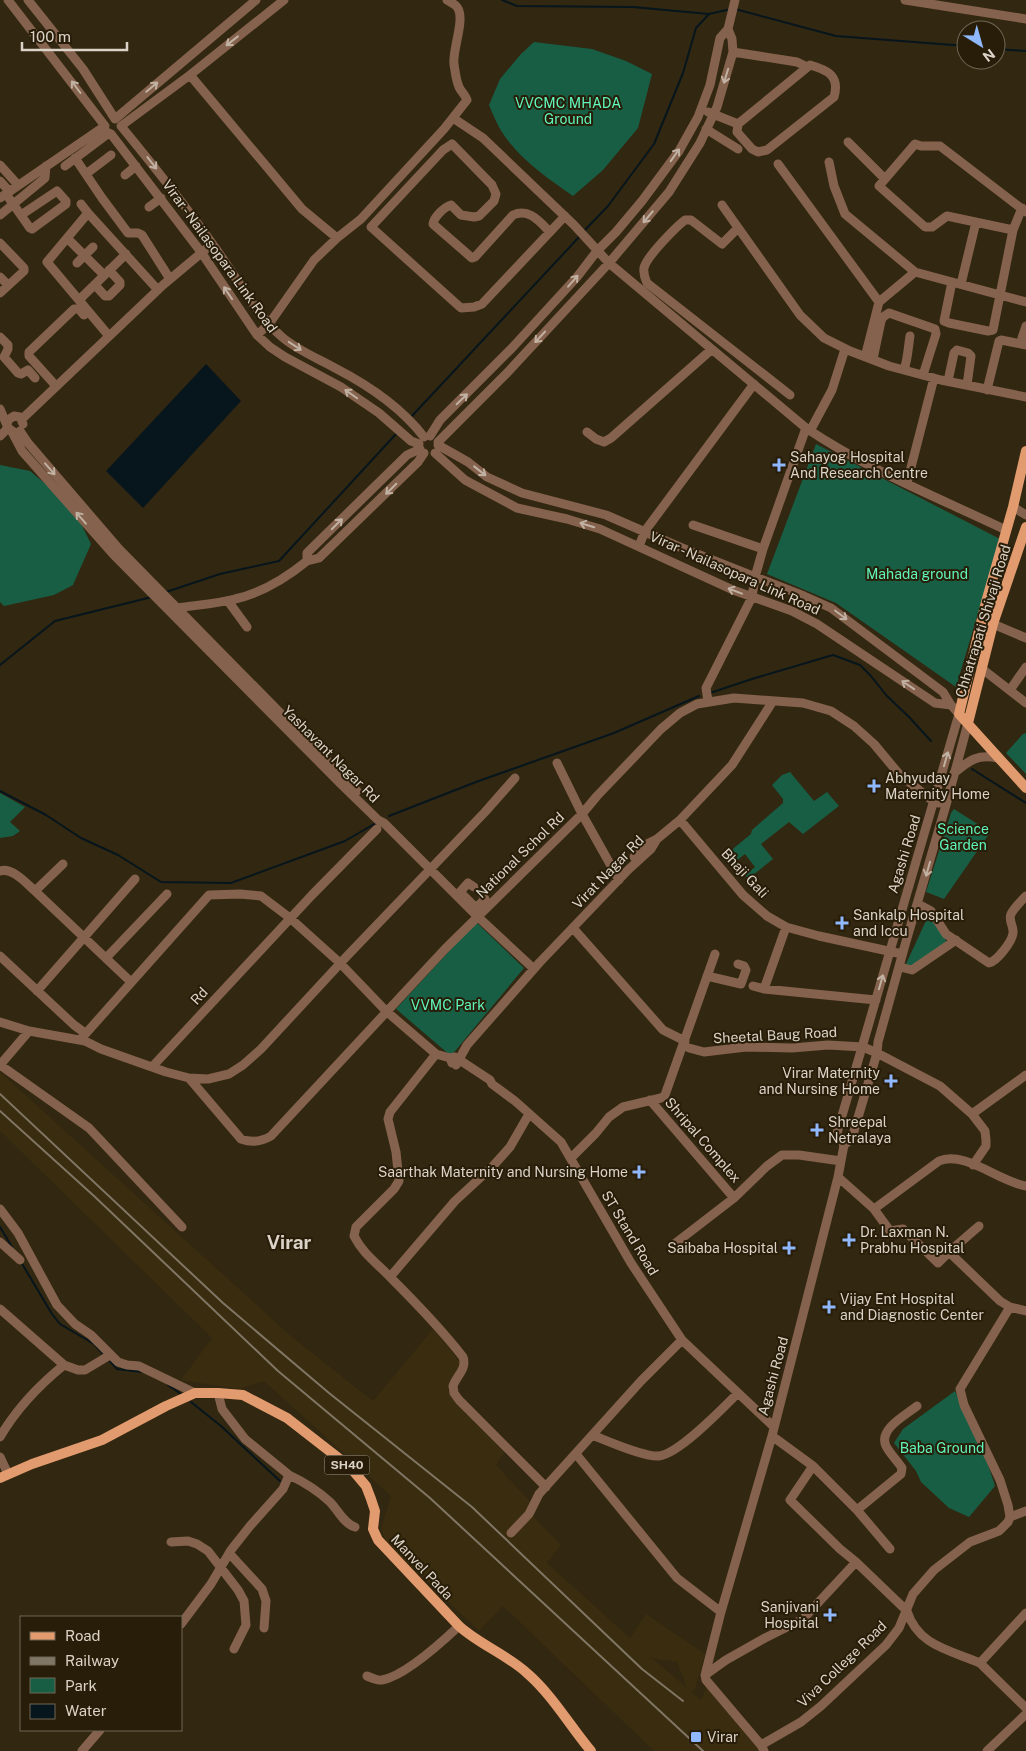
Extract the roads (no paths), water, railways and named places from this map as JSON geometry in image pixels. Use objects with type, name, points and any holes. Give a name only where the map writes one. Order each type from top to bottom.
[{"type":"main road","points":[[1026,451],[959,714],[1026,788]]},
{"type":"main road","name":"Chhatrapati Shivaji Road","points":[[968,723],[993,624],[1026,527]]},
{"type":"main road","name":"Manvel Pada","points":[[4,1476],[40,1461],[102,1440],[195,1393],[243,1395],[287,1418],[350,1467],[366,1486],[371,1499],[375,1511],[373,1529],[378,1540],[459,1626],[529,1674],[547,1693],[591,1751]]},
{"type":"street","points":[[11,4],[22,0]]},
{"type":"street","name":"Virar - Nailasopara Link Road","points":[[28,0],[83,69],[118,122],[150,161],[269,324],[283,338],[348,375],[400,411],[418,429],[427,444],[465,480],[517,508],[568,519],[600,529],[733,590],[818,624],[935,703],[951,705]]},
{"type":"street","points":[[5,194],[46,166],[108,131],[118,133],[118,122],[256,0]]},
{"type":"street","points":[[108,131],[107,121],[118,122],[190,74],[284,0]]},
{"type":"street","points":[[258,335],[269,324],[314,260],[361,219],[443,131],[467,100],[465,94],[459,88],[453,61],[458,34],[459,13],[457,7],[447,0]]},
{"type":"street","points":[[177,608],[228,601],[263,589],[287,577],[307,561],[319,558],[418,462],[440,420],[512,348],[577,277],[595,248],[616,232],[661,176],[698,117],[710,85],[720,38],[728,27],[734,0]]},
{"type":"street","points":[[905,0],[960,5],[1026,19]]},
{"type":"street","name":"Virar - Nailasopara Link Road","points":[[11,4],[201,252],[258,335],[270,348],[341,387],[391,422],[427,444],[468,462],[487,477],[522,492],[606,514],[682,548],[831,608],[943,692],[951,705]]},
{"type":"street","points":[[242,11],[254,25]]},
{"type":"street","points":[[307,561],[306,553],[407,455],[427,444],[507,373],[609,263],[669,192],[700,143],[713,114],[734,52],[728,27]]},
{"type":"street","points":[[734,52],[797,62],[807,67],[826,69],[835,81],[834,97],[767,150],[758,152],[752,149],[737,132],[738,124],[807,67]]},
{"type":"street","points":[[190,74],[302,209],[337,238]]},
{"type":"street","points":[[701,109],[738,124]]},
{"type":"street","points":[[453,118],[483,138],[565,216],[609,263],[808,430],[830,444],[907,483],[1006,530]]},
{"type":"street","points":[[706,129],[738,149]]},
{"type":"street","points":[[65,166],[108,131]]},
{"type":"street","points":[[443,131],[452,144],[492,185],[496,194],[494,202],[479,216],[462,215],[452,206],[448,206],[434,220],[433,224],[472,258],[513,215],[518,213],[532,215],[550,232]]},
{"type":"street","points":[[848,142],[885,179]]},
{"type":"street","points":[[371,227],[443,150],[452,144]]},
{"type":"street","points":[[954,283],[944,319],[950,324],[993,330],[1013,230],[1024,210],[940,146],[921,146],[915,144],[879,186],[925,227],[932,227],[947,216],[1013,230]]},
{"type":"street","points":[[86,174],[111,155]]},
{"type":"street","points":[[75,158],[128,233],[138,232],[142,235],[170,279]]},
{"type":"street","points":[[829,162],[834,186],[845,214],[915,272],[1026,302]]},
{"type":"street","points":[[778,164],[879,302]]},
{"type":"street","points":[[0,165],[18,185]]},
{"type":"street","points":[[0,214],[14,205],[44,178],[46,166]]},
{"type":"street","points":[[125,175],[136,166]]},
{"type":"street","points":[[0,180],[5,194],[30,228],[66,204],[66,202],[57,191],[21,215]]},
{"type":"street","points":[[149,207],[160,198]]},
{"type":"street","points":[[81,204],[158,290]]},
{"type":"street","points":[[722,205],[800,315],[824,338],[845,349],[924,373],[934,378],[1026,398]]},
{"type":"street","points":[[88,213],[47,262],[80,299],[82,306],[107,338]]},
{"type":"street","points":[[361,219],[461,308],[482,304],[565,216]]},
{"type":"street","points":[[738,228],[722,244],[691,220],[685,220],[676,227],[649,259],[644,267],[644,275],[648,283],[699,325],[790,395]]},
{"type":"street","points":[[940,317],[976,222]]},
{"type":"street","points":[[67,238],[84,256],[120,282],[120,285],[108,296],[105,296],[95,284]]},
{"type":"street","points":[[0,243],[24,268],[24,271],[0,292]]},
{"type":"street","points":[[12,429],[10,418],[19,418],[56,386],[170,279],[212,244]]},
{"type":"street","points":[[77,263],[93,247]]},
{"type":"street","points":[[80,299],[126,254]]},
{"type":"street","points":[[870,358],[879,302],[915,272]]},
{"type":"street","points":[[0,277],[8,285]]},
{"type":"street","points":[[56,386],[29,356],[29,352],[74,309],[79,309],[107,338]]},
{"type":"street","points":[[870,358],[883,317],[889,313],[932,327],[936,332],[924,373]]},
{"type":"street","points":[[987,390],[998,341],[1024,341],[1026,326]]},
{"type":"street","points":[[904,368],[908,355],[907,350],[910,336]]},
{"type":"street","points":[[0,337],[8,345],[4,356],[18,373],[21,374],[28,370],[35,378]]},
{"type":"street","points":[[707,696],[752,596],[754,577],[763,549],[808,430],[832,390],[845,349]]},
{"type":"street","points":[[588,432],[596,439],[604,442],[611,438],[711,350]]},
{"type":"street","points":[[948,382],[954,353],[957,350],[971,356],[967,385]]},
{"type":"street","points":[[907,483],[934,378]]},
{"type":"street","points":[[639,546],[644,531],[754,384]]},
{"type":"street","points":[[379,413],[388,402]]},
{"type":"street","points":[[0,409],[19,418],[23,424],[0,436]]},
{"type":"street","points":[[0,409],[12,429]]},
{"type":"street","name":"Yashavant Nagar Rd","points":[[12,429],[22,451],[127,564],[378,820],[381,826],[432,869],[532,967]]},
{"type":"street","points":[[1013,508],[1026,516]]},
{"type":"street","points":[[693,525],[763,549]]},
{"type":"street","points":[[228,601],[246,627]]},
{"type":"street","points":[[166,602],[177,608],[382,816],[381,826]]},
{"type":"street","points":[[993,624],[1026,638]]},
{"type":"street","points":[[1010,690],[1026,667]]},
{"type":"street","points":[[981,668],[1026,702]]},
{"type":"street","name":"National Schol Rd","points":[[189,1078],[241,1139],[262,1141],[271,1136],[475,912],[582,814],[661,729],[707,696],[803,703],[831,711],[854,726],[874,744],[899,774],[934,802]]},
{"type":"street","name":"Virat Nagar Rd","points":[[454,1061],[532,967],[573,928],[647,844],[657,839],[680,820],[732,765],[773,701]]},
{"type":"street","points":[[951,705],[959,714]]},
{"type":"street","name":"Agashi Road","points":[[844,1145],[837,1133],[959,714]]},
{"type":"street","name":"Agashi Road","points":[[705,1675],[721,1612],[773,1432],[838,1177],[844,1145],[852,1138],[877,1053],[878,1042],[902,954],[946,806],[968,723]]},
{"type":"street","points":[[954,773],[968,761],[977,757],[984,755],[998,758]]},
{"type":"street","points":[[532,967],[617,878],[557,763]]},
{"type":"street","points":[[0,956],[74,1025],[83,1037],[101,1049],[189,1078],[208,1080],[229,1074],[243,1066],[261,1049],[340,963],[432,869],[515,778]]},
{"type":"street","points":[[934,802],[946,806]]},
{"type":"street","name":"Bhaji Gali","points":[[680,820],[743,895],[767,916],[786,927],[818,936],[902,954]]},
{"type":"street","name":"Rd","points":[[152,1067],[290,918],[381,826]]},
{"type":"street","points":[[35,891],[63,864]]},
{"type":"street","points":[[0,871],[10,870],[35,891],[131,982]]},
{"type":"street","points":[[37,991],[135,880]]},
{"type":"street","points":[[474,887],[468,883],[460,892],[475,912],[485,899],[482,894]]},
{"type":"street","points":[[106,958],[167,894]]},
{"type":"street","points":[[83,1037],[209,895],[240,894],[261,896],[290,918],[340,963],[386,1011],[436,1054],[390,1112],[388,1119],[396,1152],[399,1181],[394,1190],[356,1227],[354,1236],[359,1246],[368,1256],[390,1277],[463,1357],[464,1368],[453,1386],[454,1393],[546,1487]]},
{"type":"street","points":[[918,904],[931,911],[946,934],[989,963],[996,961],[1013,934],[1010,920],[1012,913],[1026,896]]},
{"type":"street","points":[[764,989],[786,927]]},
{"type":"street","name":"Sheetal Baug Road","points":[[573,928],[663,1030],[704,1052],[746,1048],[792,1048],[828,1044],[863,1047],[940,1086],[972,1114],[985,1131],[986,1146],[973,1165]]},
{"type":"street","points":[[904,968],[912,970],[956,940]]},
{"type":"street","points":[[571,1158],[609,1117],[623,1107],[663,1098],[687,1044],[718,956]]},
{"type":"street","points":[[710,977],[741,984],[746,968],[738,964]]},
{"type":"street","points":[[754,986],[764,989],[876,1000]]},
{"type":"street","points":[[0,1022],[30,1031],[83,1037]]},
{"type":"street","points":[[30,1031],[0,1065],[89,1128],[182,1227]]},
{"type":"street","name":"ST Stand Road","points":[[436,1054],[454,1061],[487,1084],[492,1084],[561,1142],[630,1263],[682,1340],[738,1393],[773,1432],[813,1466],[857,1510],[890,1549]]},
{"type":"street","points":[[972,1114],[1026,1075]]},
{"type":"street","name":"Shripal Complex","points":[[650,1100],[734,1198]]},
{"type":"street","points":[[390,1277],[455,1201],[493,1166],[510,1147],[529,1114]]},
{"type":"street","points":[[673,1245],[734,1198],[767,1166],[782,1156],[799,1155],[841,1161]]},
{"type":"street","points":[[874,1209],[939,1161],[946,1158],[957,1158],[1015,1185],[1026,1186]]},
{"type":"street","points":[[838,1177],[874,1209],[890,1231],[903,1229],[938,1263],[979,1226]]},
{"type":"street","points":[[0,1209],[18,1233],[57,1305],[75,1324],[92,1335],[110,1356],[118,1362],[139,1366],[195,1393]]},
{"type":"street","points":[[0,1242],[20,1260]]},
{"type":"street","points":[[949,1252],[1000,1301],[1010,1307],[1026,1311]]},
{"type":"street","points":[[1010,1307],[960,1389],[964,1405],[1000,1480],[1010,1517],[1026,1511]]},
{"type":"street","points":[[0,1309],[64,1365],[78,1370],[85,1370],[110,1356]]},
{"type":"street","points":[[511,1533],[528,1514],[539,1494],[682,1340]]},
{"type":"street","points":[[0,1437],[11,1418],[38,1387],[64,1365]]},
{"type":"street","points":[[218,1393],[222,1410],[245,1438],[289,1475],[320,1493],[338,1510],[348,1524],[356,1527]]},
{"type":"street","points":[[592,1435],[646,1454],[660,1456],[678,1446],[702,1428],[738,1393]]},
{"type":"street","points":[[857,1510],[901,1474],[902,1468],[885,1444],[884,1435],[890,1427],[917,1406]]},
{"type":"street","points":[[576,1454],[677,1578],[721,1612]]},
{"type":"street","points":[[0,1457],[4,1476]]},
{"type":"street","points":[[813,1466],[790,1500],[854,1564],[907,1611],[916,1631],[931,1643],[980,1664],[1026,1708]]},
{"type":"street","points":[[182,1623],[211,1584],[229,1553],[250,1526],[284,1489],[289,1475]]},
{"type":"street","name":"Viva College Road","points":[[762,1748],[821,1706],[894,1637],[913,1594],[934,1570],[970,1542],[999,1531],[1008,1522],[1010,1517]]},
{"type":"street","points":[[171,1542],[198,1544],[208,1551],[221,1566],[244,1601],[246,1625],[234,1649]]},
{"type":"street","points":[[229,1553],[262,1589],[266,1601],[264,1628]]},
{"type":"street","points":[[762,1748],[706,1680],[705,1675],[726,1660],[803,1619],[854,1564]]},
{"type":"street","points":[[980,1664],[1026,1613]]},
{"type":"street","points":[[367,1676],[381,1680],[397,1674],[459,1626]]},
{"type":"street","points":[[987,1751],[1026,1714]]},
{"type":"street","points":[[82,1751],[99,1731]]},
{"type":"water","points":[[206,364],[241,401],[143,508],[106,471]]},
{"type":"waterway","points":[[502,0],[517,6],[633,7],[709,14]]},
{"type":"waterway","points":[[583,232],[608,206],[654,144],[683,73],[696,28],[709,14],[731,9]]},
{"type":"waterway","points":[[735,9],[836,36],[956,45]]},
{"type":"waterway","points":[[1006,50],[1026,51]]},
{"type":"waterway","points":[[411,417],[580,236]]},
{"type":"waterway","points":[[166,592],[220,574],[279,561],[396,434]]},
{"type":"waterway","points":[[0,665],[55,621],[152,597]]},
{"type":"waterway","points":[[710,693],[833,655],[860,665],[931,741]]},
{"type":"waterway","points":[[389,816],[476,782],[614,733],[699,696]]},
{"type":"waterway","points":[[972,769],[1026,803]]},
{"type":"waterway","points":[[0,791],[46,815],[81,838],[118,855],[161,882],[231,883],[345,841],[376,823]]},
{"type":"waterway","points":[[0,1227],[12,1247]]},
{"type":"waterway","points":[[21,1262],[60,1324],[94,1344],[104,1355]]},
{"type":"waterway","points":[[110,1361],[117,1369],[142,1372]]},
{"type":"waterway","points":[[168,1385],[181,1394]]},
{"type":"waterway","points":[[191,1402],[221,1426],[280,1481]]},
{"type":"railway","points":[[0,1094],[223,1303],[329,1393],[472,1507],[642,1669],[683,1701]]},
{"type":"railway","points":[[0,1111],[94,1196],[278,1371],[430,1498],[703,1751]]},
{"type":"place","name":"Sahayog Hospital And Research Centre","points":[[779,465]]},
{"type":"place","name":"Abhyuday Maternity Home","points":[[874,786]]},
{"type":"place","name":"Sankalp Hospital and Iccu","points":[[842,923]]},
{"type":"place","name":"Virar Maternity and Nursing Home","points":[[891,1081]]},
{"type":"place","name":"Shreepal Netralaya","points":[[817,1130]]},
{"type":"place","name":"Saarthak Maternity and Nursing Home","points":[[639,1172]]},
{"type":"place","name":"Dr. Laxman N. Prabhu Hospital","points":[[849,1240]]},
{"type":"place","name":"Saibaba Hospital","points":[[789,1248]]},
{"type":"place","name":"Vijay Ent Hospital and Diagnostic Center","points":[[829,1307]]},
{"type":"place","name":"Sanjivani Hospital","points":[[830,1615]]},
{"type":"place","name":"Virar","points":[[696,1737]]},
{"type":"district","name":"Virar","points":[[289,1242]]},
{"type":"park label","name":"VVCMC MHADA Ground","points":[[568,112]]},
{"type":"park label","name":"Mahada ground","points":[[917,574]]},
{"type":"park label","name":"Science Garden","points":[[963,838]]},
{"type":"park label","name":"VVMC Park","points":[[448,1005]]},
{"type":"park label","name":"Baba Ground","points":[[942,1448]]}]
